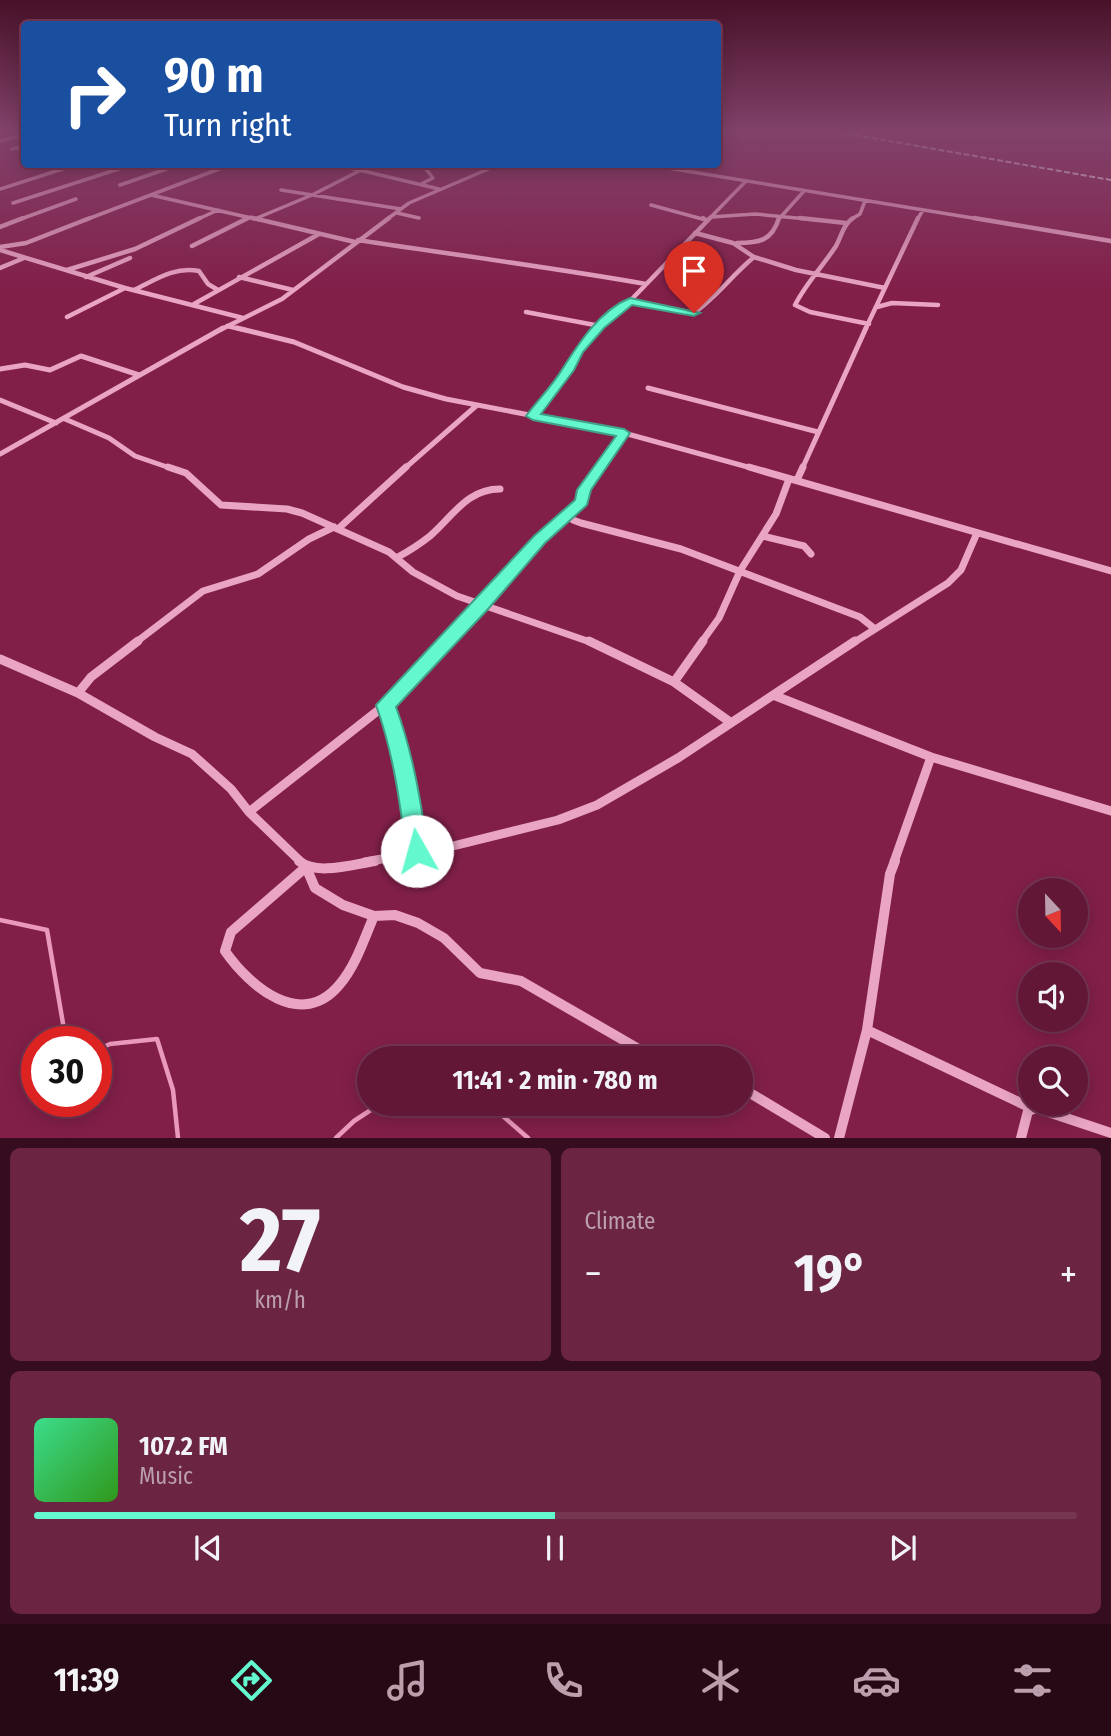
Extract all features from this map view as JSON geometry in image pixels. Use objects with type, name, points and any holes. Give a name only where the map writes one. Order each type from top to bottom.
[{"type":"street","points":[[13,203],[69,185]]},
{"type":"street","points":[[0,248],[26,243],[177,185]]},
{"type":"street","points":[[192,246],[332,185]]},
{"type":"street","points":[[425,185],[440,189]]},
{"type":"street","points":[[0,454],[227,326],[282,299],[401,209],[449,185]]},
{"type":"street","points":[[533,416],[568,370],[578,351],[600,326],[630,301],[742,185]]},
{"type":"street","points":[[770,185],[1111,242]]},
{"type":"street","points":[[281,190],[401,209]]},
{"type":"street","points":[[695,233],[733,243],[764,242],[775,230],[779,217],[804,191]]},
{"type":"street","points":[[151,195],[357,241],[481,259],[511,260],[646,284]]},
{"type":"street","points":[[0,227],[76,199]]},
{"type":"street","points":[[865,201],[860,214],[846,223],[836,245],[796,302],[797,308],[869,324]]},
{"type":"street","points":[[650,205],[710,218],[739,214],[846,223]]},
{"type":"street","points":[[203,207],[205,217]]},
{"type":"street","points":[[67,270],[135,249],[219,210]]},
{"type":"street","points":[[674,682],[719,618],[740,571],[776,514],[818,432],[886,288],[906,239],[923,210]]},
{"type":"street","points":[[396,213],[419,218]]},
{"type":"street","points":[[698,216],[710,218]]},
{"type":"street","points":[[194,304],[319,234]]},
{"type":"street","points":[[733,243],[754,257],[814,274],[886,288]]},
{"type":"street","points":[[0,248],[86,277],[244,318]]},
{"type":"street","points":[[0,268],[25,257]]},
{"type":"street","points":[[630,301],[694,313],[714,299],[736,272],[754,257]]},
{"type":"street","points":[[86,277],[130,258]]},
{"type":"street","points":[[134,290],[172,272],[186,269],[199,271],[208,284],[218,290]]},
{"type":"street","points":[[238,277],[293,290]]},
{"type":"street","points":[[67,317],[125,288]]},
{"type":"street","points":[[876,308],[892,303],[938,305]]},
{"type":"street","points":[[527,312],[600,326]]},
{"type":"street","points":[[227,326],[294,342],[403,387],[476,406],[624,433],[1111,571]]},
{"type":"street","points":[[0,369],[24,365],[52,370],[81,356],[139,375]]},
{"type":"street","points":[[648,388],[818,432]]},
{"type":"street","points":[[0,400],[56,423]]},
{"type":"street","points":[[78,693],[91,677],[203,591],[258,574],[309,538],[337,528],[386,482],[418,458],[476,406]]},
{"type":"street","points":[[65,419],[109,438],[135,456],[186,473],[221,505],[287,509],[337,528],[398,557],[408,569],[457,596],[589,641],[674,682],[730,722]]},
{"type":"street","points":[[249,812],[386,705],[567,513],[582,502],[584,490],[624,433]]},
{"type":"street","points":[[398,557],[430,536],[471,495],[486,488],[500,489]]},
{"type":"street","points":[[567,513],[581,523],[681,549],[740,571],[860,617],[875,629]]},
{"type":"street","points":[[374,916],[343,981],[335,990],[311,1004],[293,1006],[279,1002],[236,969],[225,951],[231,932],[306,867],[356,864],[449,847],[578,814],[631,786],[948,583],[961,570],[977,533]]},
{"type":"street","points":[[762,536],[803,546],[811,554]]},
{"type":"street","points":[[0,659],[78,693],[155,737],[192,754],[231,789],[249,812],[306,867],[315,888],[344,905],[374,916],[395,915],[418,923],[444,938],[480,973],[491,978],[521,981],[634,1046]]},
{"type":"street","points":[[773,695],[931,757],[1111,811]]},
{"type":"street","points":[[386,705],[394,727],[409,793],[417,851]]},
{"type":"street","points":[[839,1138],[867,1030],[890,874],[931,757]]},
{"type":"street","points":[[867,1030],[1018,1102]]},
{"type":"street","points":[[753,1095],[825,1138]]},
{"type":"street","points":[[1021,1138],[1026,1116]]},
{"type":"street","points":[[1061,1116],[1111,1133]]},
{"type":"waterway","points":[[0,920],[47,930],[63,1026]]},
{"type":"waterway","points":[[112,1044],[157,1039],[173,1090],[178,1138]]},
{"type":"waterway","points":[[336,1138],[362,1116]]},
{"type":"waterway","points":[[503,1116],[528,1138]]},
{"type":"route","points":[[417,851],[409,793],[394,727],[386,705],[484,604],[540,540],[582,502],[584,490],[624,433],[533,416],[568,370],[578,351],[600,326],[630,301],[694,313]]}]
